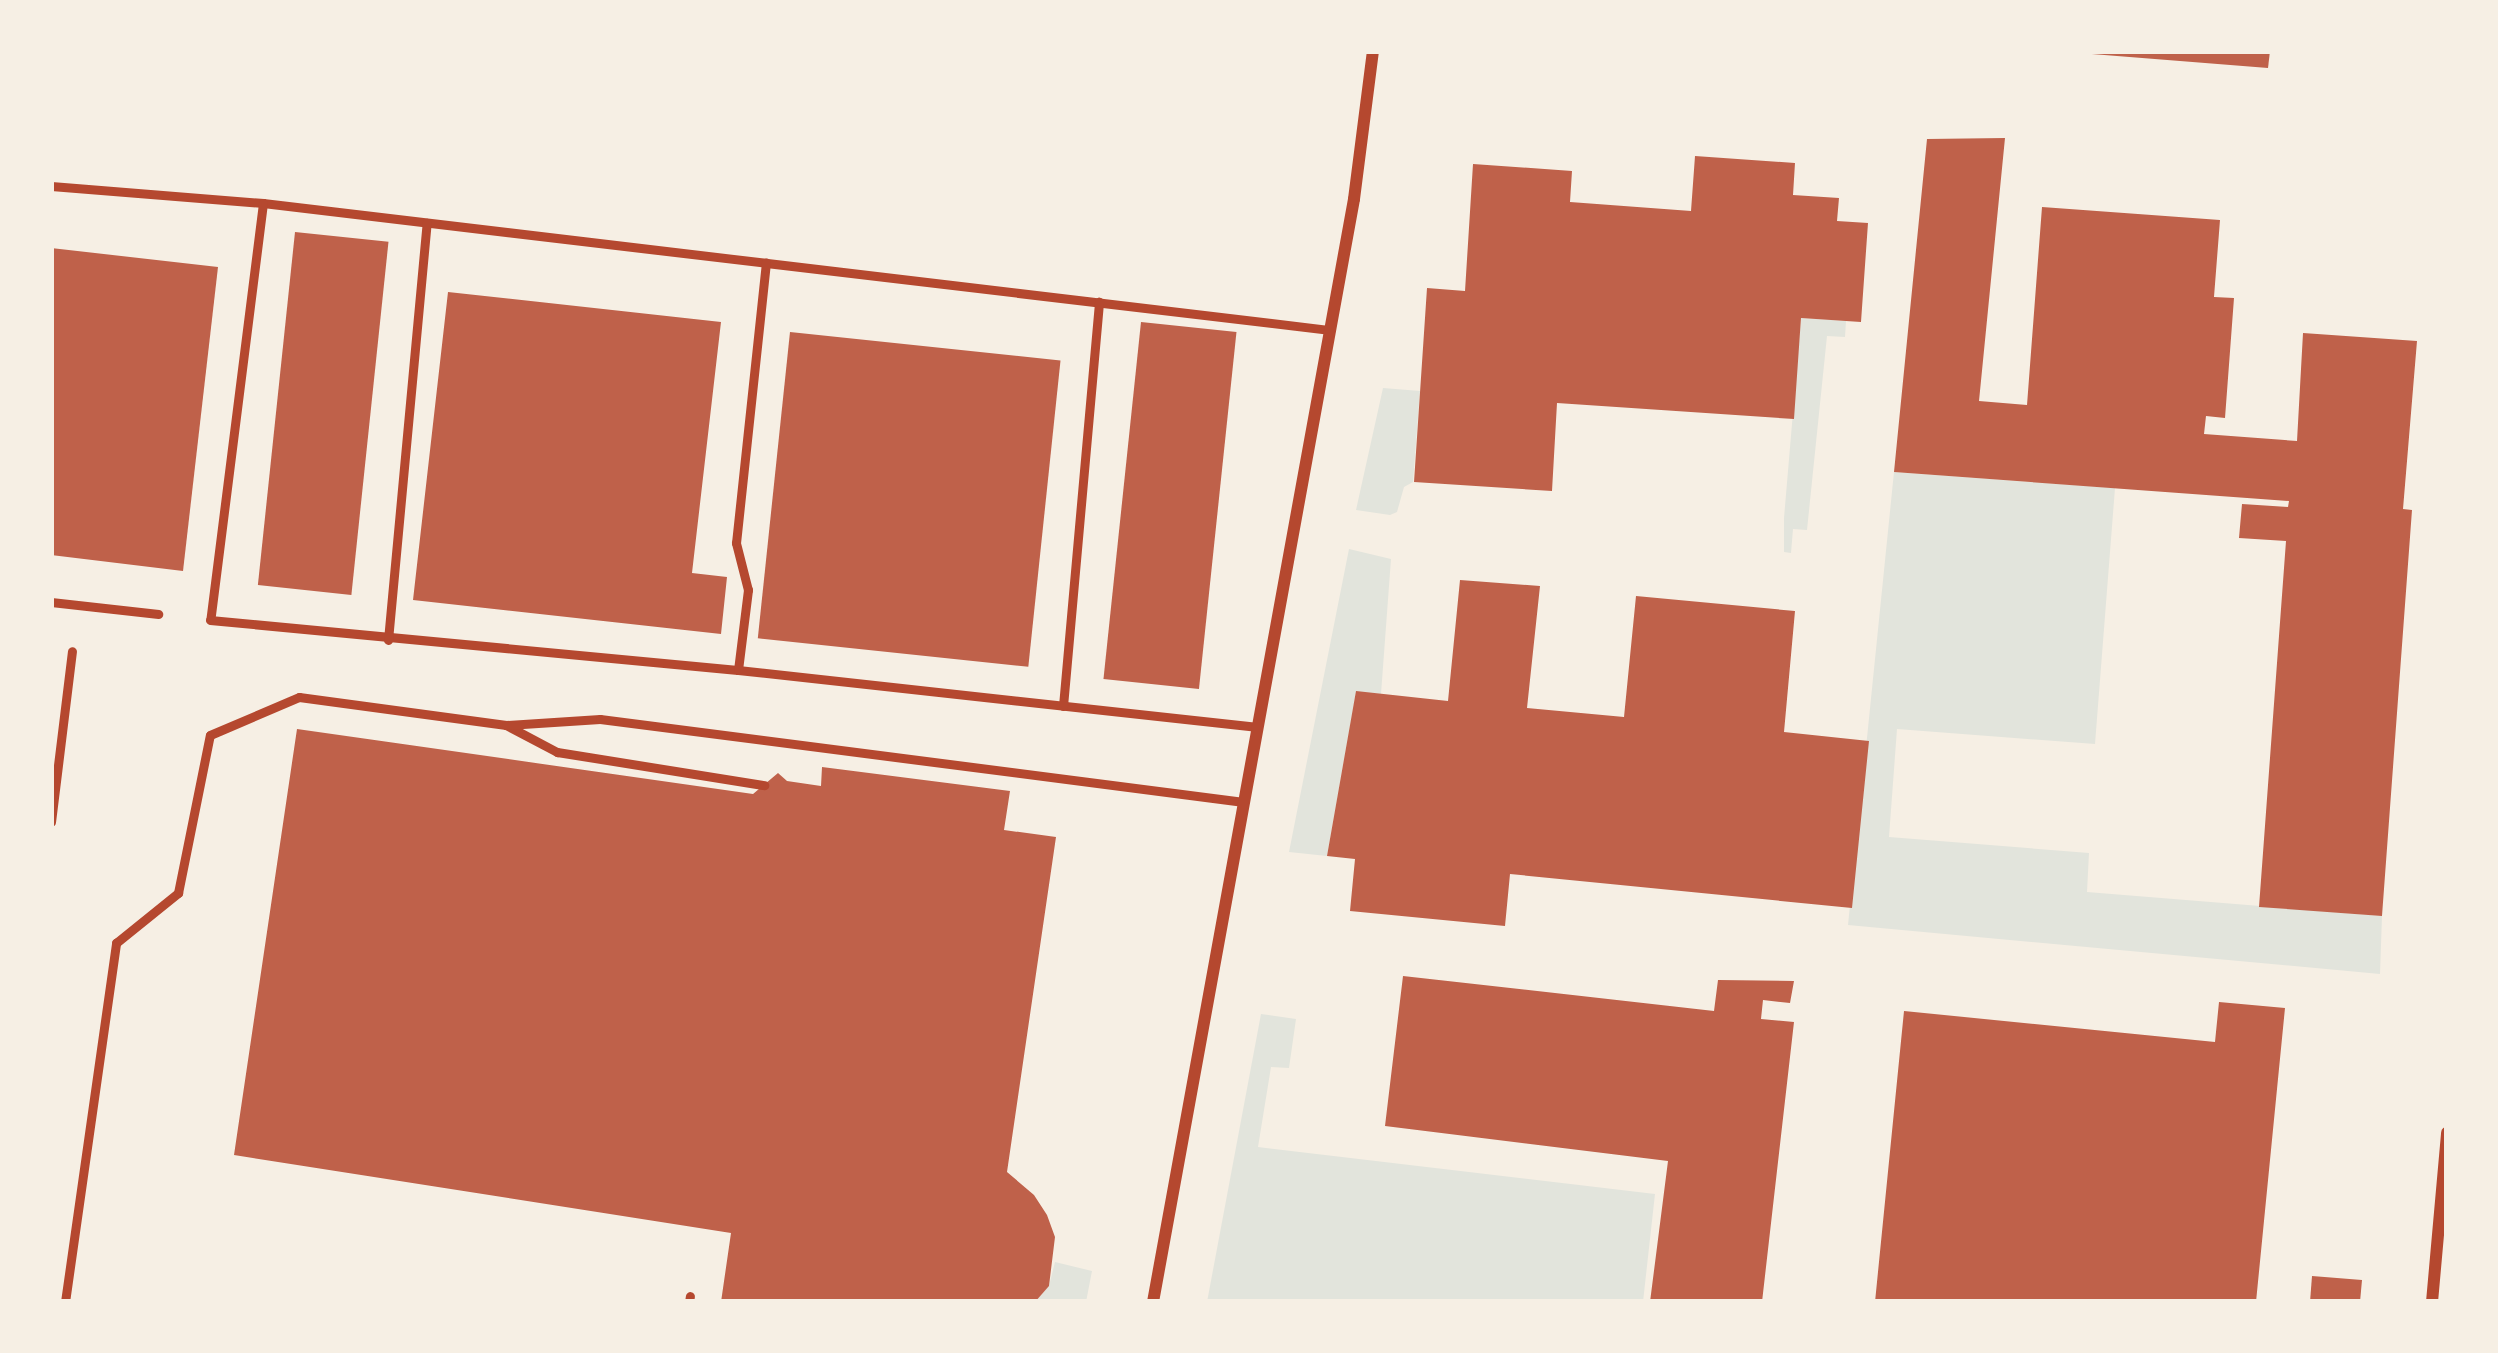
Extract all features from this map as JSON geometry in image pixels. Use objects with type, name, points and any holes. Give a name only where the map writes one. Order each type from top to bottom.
[{"type":"street","points":[[1153,1302],[1330,330],[1373,51]]},
{"type":"street","points":[[2432,1302],[2444,1224],[2447,1132]]},
{"type":"lane","points":[[51,186],[262,203],[1330,330]]},
{"type":"lane","points":[[262,203],[210,620],[738,670],[1258,727]]},
{"type":"lane","points":[[388,640],[427,223]]},
{"type":"lane","points":[[738,670],[748,590],[736,542],[766,263]]},
{"type":"lane","points":[[1063,706],[1099,302]]},
{"type":"lane","points":[[51,602],[158,614]]},
{"type":"lane","points":[[51,822],[72,651]]},
{"type":"lane","points":[[65,1302],[116,943],[178,893],[211,735],[298,697],[506,725],[600,719],[1244,802]]},
{"type":"lane","points":[[506,725],[557,752],[764,784]]},
{"type":"shaded area","points":[[1801,318],[1846,321],[1845,337],[1827,336],[1807,530],[1793,529],[1791,553],[1784,552],[1784,518]]},
{"type":"shaded area","points":[[1383,388],[1420,391],[1413,482],[1404,487],[1397,512],[1390,515],[1356,510]]},
{"type":"shaded area","points":[[1894,472],[2115,488],[2095,744],[1897,729],[1889,837],[2089,853],[2087,892],[2382,916],[2380,974],[1848,925]]},
{"type":"shaded area","points":[[1349,549],[1391,559],[1381,694],[1356,692],[1327,856],[1289,852]]},
{"type":"shaded area","points":[[1261,1014],[1296,1019],[1289,1068],[1271,1067],[1258,1147],[1655,1194],[1643,1302],[1207,1302]]},
{"type":"shaded area","points":[[1055,1262],[1092,1271],[1086,1302],[1035,1302],[1049,1286]]},
{"type":"building","points":[[2054,51],[2270,51],[2268,68]]},
{"type":"building","points":[[2005,138],[1979,401],[2027,405],[2042,207],[2220,220],[2214,297],[2234,298],[2225,418],[2206,416],[2204,434],[2297,441],[2303,333],[2417,341],[2403,509],[2412,510],[2382,916],[2259,907],[2286,541],[2239,538],[2242,504],[2288,507],[2289,501],[1894,472],[1927,139]]},
{"type":"building","points":[[1695,156],[1795,163],[1793,195],[1839,198],[1837,221],[1868,223],[1861,322],[1801,318],[1794,419],[1557,403],[1552,491],[1414,482],[1427,288],[1465,291],[1473,164],[1572,171],[1570,202],[1691,211]]},
{"type":"building","points":[[295,232],[388,242],[351,595],[258,585]]},
{"type":"building","points":[[51,248],[218,267],[183,571],[51,555]]},
{"type":"building","points":[[448,292],[721,322],[692,573],[727,577],[721,634],[413,600]]},
{"type":"building","points":[[1141,322],[1236,332],[1199,689],[1103,679]]},
{"type":"building","points":[[790,332],[1061,360],[1028,667],[758,638]]},
{"type":"building","points":[[1460,580],[1540,586],[1527,708],[1624,717],[1636,596],[1795,611],[1784,732],[1869,741],[1852,908],[1510,874],[1505,926],[1350,911],[1355,859],[1327,856],[1356,691],[1448,701]]},
{"type":"building","points":[[297,729],[753,794],[778,773],[787,781],[821,786],[822,767],[1010,791],[1004,830],[1056,837],[1007,1172],[1034,1195],[1047,1215],[1055,1237],[1049,1286],[1035,1302],[721,1302],[731,1233],[234,1155]]},
{"type":"building","points":[[1403,976],[1714,1011],[1718,980],[1794,981],[1790,1003],[1763,1000],[1761,1019],[1794,1022],[1762,1302],[1650,1302],[1668,1161],[1385,1126]]},
{"type":"building","points":[[2219,1002],[2285,1008],[2256,1302],[1875,1302],[1904,1011],[2215,1042]]},
{"type":"building","points":[[2312,1276],[2362,1280],[2360,1302],[2310,1302]]}]
